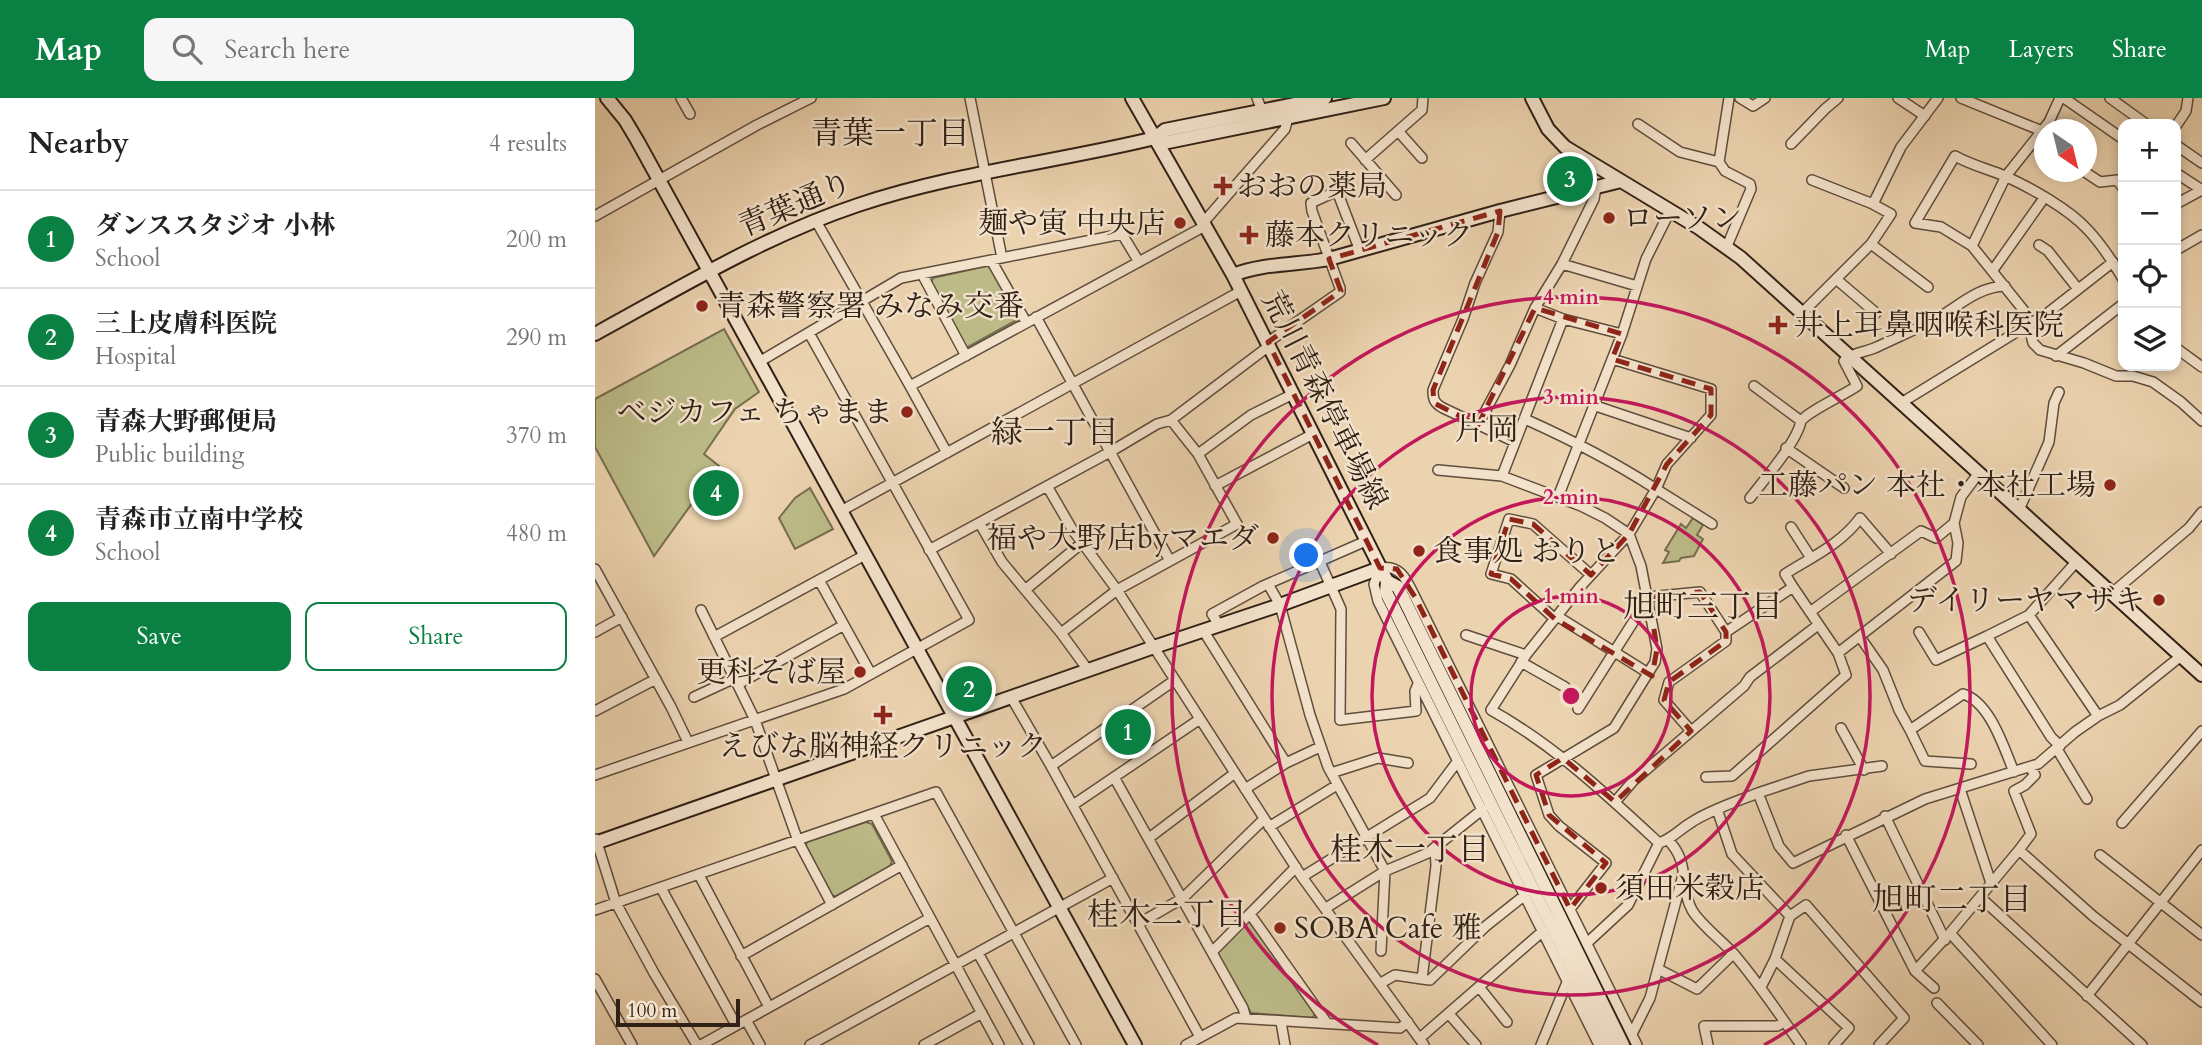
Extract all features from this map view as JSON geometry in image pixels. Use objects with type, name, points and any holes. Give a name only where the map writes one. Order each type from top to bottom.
[{"type":"street","points":[[607,98],[638,140],[1135,1045]]},
{"type":"street","points":[[681,98],[690,114]]},
{"type":"street","points":[[970,98],[1002,258]]},
{"type":"street","name":"荒川青森停車場線","points":[[1132,98],[1233,275],[1387,581],[1398,587],[1535,890],[1611,1045]]},
{"type":"street","points":[[1257,98],[1262,111]]},
{"type":"street","points":[[1155,138],[1165,130],[1325,98]]},
{"type":"street","points":[[1155,138],[1168,142],[1384,98]]},
{"type":"street","points":[[1365,160],[1422,110],[1423,98]]},
{"type":"street","points":[[1532,98],[1556,139],[1727,246],[2202,675]]},
{"type":"street","points":[[1719,162],[1729,98]]},
{"type":"street","points":[[1740,98],[1753,106],[1765,98]]},
{"type":"street","points":[[1791,144],[1838,98]]},
{"type":"street","points":[[1898,98],[1925,116]]},
{"type":"street","points":[[1869,202],[1873,204],[1902,147],[1938,98]]},
{"type":"street","points":[[1961,98],[1982,102],[2034,133]]},
{"type":"street","points":[[2051,119],[2062,98],[2118,136]]},
{"type":"street","points":[[2110,98],[2138,119]]},
{"type":"street","points":[[2181,119],[2186,111],[2188,98]]},
{"type":"street","points":[[595,216],[807,99]]},
{"type":"street","points":[[910,386],[1204,225],[1285,129],[1288,118]]},
{"type":"street","points":[[1638,124],[1680,152],[1719,162],[1725,171],[1750,184],[1751,189],[1727,246]]},
{"type":"street","points":[[1398,131],[1422,158]]},
{"type":"street","name":"青葉通り","points":[[595,334],[755,247],[815,220],[881,198],[1155,138]]},
{"type":"street","points":[[1351,143],[1396,195]]},
{"type":"street","points":[[1972,246],[2005,176],[2034,145]]},
{"type":"street","points":[[2181,148],[2202,163]]},
{"type":"street","points":[[2118,270],[2086,227],[2044,198],[2005,176],[1969,164],[1955,156],[1915,223],[1941,227],[1972,246],[2025,312],[2033,343],[2040,350],[2116,376],[2133,376],[2153,382],[2202,421]]},
{"type":"street","points":[[2181,176],[2202,190],[2181,201]]},
{"type":"street","points":[[1802,313],[1871,244],[1891,214],[1869,202],[1812,180]]},
{"type":"street","points":[[2097,180],[2118,182]]},
{"type":"street","points":[[1233,275],[1247,269],[1329,259],[1500,211],[1621,181]]},
{"type":"street","points":[[1478,425],[1510,365],[1535,307],[1562,264],[1594,199],[1597,187]]},
{"type":"street","points":[[929,550],[1157,424],[1171,420],[1340,292],[1311,203],[1337,191],[1360,251]]},
{"type":"street","points":[[1993,270],[2044,198]]},
{"type":"street","points":[[1500,211],[1498,232],[1433,390],[1436,404],[1515,442]]},
{"type":"street","points":[[1558,497],[1622,334],[1646,259],[1669,211]]},
{"type":"street","points":[[815,220],[947,453]]},
{"type":"street","points":[[759,362],[901,278],[1122,234],[1139,262]]},
{"type":"street","points":[[2181,247],[2202,235]]},
{"type":"street","points":[[1871,244],[1928,287]]},
{"type":"street","points":[[2039,245],[2048,251],[2078,289]]},
{"type":"street","points":[[991,260],[1026,322]]},
{"type":"street","points":[[1902,403],[2049,312],[2113,262]]},
{"type":"street","points":[[1562,264],[1637,286]]},
{"type":"street","points":[[922,274],[966,356]]},
{"type":"street","points":[[1836,279],[1876,313]]},
{"type":"street","points":[[1750,498],[1786,448],[1805,415],[1819,410],[1857,386],[1844,361],[1849,356],[1874,349],[1937,318],[1980,291],[1992,286],[2005,286]]},
{"type":"street","points":[[841,511],[1241,291]]},
{"type":"street","points":[[1535,307],[1563,318],[1622,334]]},
{"type":"street","points":[[2056,356],[2118,307]]},
{"type":"street","points":[[1036,317],[1170,561]]},
{"type":"street","points":[[1502,476],[1563,318]]},
{"type":"street","points":[[595,775],[844,689],[969,620],[809,333]]},
{"type":"street","points":[[2181,352],[2202,367]]},
{"type":"street","points":[[1612,359],[1711,389],[1711,415],[1667,464],[1656,489],[1629,534],[1555,617],[1491,710],[1544,742],[1679,856],[1690,908],[1761,987],[1801,1045]]},
{"type":"street","points":[[1754,386],[1801,421]]},
{"type":"street","points":[[2019,510],[2049,442],[2059,392]]},
{"type":"street","points":[[1198,454],[1251,415],[1293,394]]},
{"type":"street","points":[[1593,405],[1691,438]]},
{"type":"street","points":[[1525,419],[1579,443],[1615,463],[1711,524]]},
{"type":"street","points":[[1061,633],[1117,590],[1237,524],[1198,454],[1171,420]]},
{"type":"street","points":[[1215,486],[1313,434]]},
{"type":"street","points":[[1786,448],[1844,488]]},
{"type":"street","points":[[1438,470],[1502,476],[1605,518],[1629,534],[1641,566],[1657,649],[1655,662],[1614,728],[1537,775],[1549,815],[1607,863],[1570,909]]},
{"type":"street","points":[[1838,653],[1956,561],[1958,543],[1954,523],[1962,497],[1978,474]]},
{"type":"street","points":[[1047,486],[1072,529],[1117,590],[1302,877],[1422,1042],[1449,1014],[1543,931]]},
{"type":"street","points":[[2112,593],[2189,528],[2202,512]]},
{"type":"street","points":[[1706,777],[1732,776],[1846,675],[1838,653],[1784,574],[1848,533],[1860,518],[1891,554]]},
{"type":"street","points":[[1591,575],[1534,524],[1509,519],[1492,574],[1511,579],[1555,617],[1648,673]]},
{"type":"street","points":[[1810,612],[1921,531],[1936,538],[1954,523]]},
{"type":"street","points":[[980,524],[1002,562],[1088,670]]},
{"type":"street","points":[[1791,527],[1811,558]]},
{"type":"street","points":[[1219,625],[1212,614],[1268,584],[1366,541]]},
{"type":"street","points":[[1025,590],[1082,543]]},
{"type":"street","points":[[714,637],[865,555]]},
{"type":"street","points":[[1919,632],[1936,660],[2029,615],[2077,561]]},
{"type":"street","points":[[1320,562],[1341,609],[1340,720],[1416,711],[1415,691],[1418,684]]},
{"type":"street","points":[[930,918],[699,1045],[654,973],[616,903],[596,841],[1388,566],[1397,569],[1409,586],[1637,1045]]},
{"type":"street","points":[[1380,568],[1374,584],[1378,601],[1457,762],[1483,809],[1535,890],[1543,931],[1599,1045]]},
{"type":"street","points":[[595,569],[688,742]]},
{"type":"street","points":[[819,580],[871,674]]},
{"type":"street","points":[[1268,584],[1280,605],[1320,747],[1337,785],[1385,871],[1381,951]]},
{"type":"street","points":[[1726,632],[1793,587]]},
{"type":"street","points":[[1649,597],[1700,592],[1726,632],[1726,641],[1669,682],[1664,700],[1691,731]]},
{"type":"street","points":[[1578,709],[1649,597]]},
{"type":"street","points":[[701,610],[754,720],[798,841],[832,905]]},
{"type":"street","points":[[2029,615],[2098,716]]},
{"type":"street","points":[[595,632],[622,617]]},
{"type":"street","points":[[694,697],[736,681],[843,625]]},
{"type":"street","points":[[1615,802],[1633,780],[1744,686],[1750,677],[1818,625]]},
{"type":"street","points":[[1203,630],[1286,763]]},
{"type":"street","points":[[1466,635],[1524,659],[1565,687]]},
{"type":"street","points":[[1987,636],[2058,747],[2087,799]]},
{"type":"street","points":[[1860,637],[1883,670],[1899,710],[1925,761],[1971,764]]},
{"type":"street","points":[[1758,793],[1779,846],[1793,863],[1925,799],[2038,764],[2098,716],[2120,705],[2181,656]]},
{"type":"street","points":[[595,711],[656,679]]},
{"type":"street","points":[[1051,766],[1175,680]]},
{"type":"street","points":[[1910,730],[1963,694],[1973,697],[1992,721],[2014,772]]},
{"type":"street","points":[[1011,697],[1200,1037]]},
{"type":"street","points":[[1073,805],[1200,719]]},
{"type":"street","points":[[1841,728],[1864,769]]},
{"type":"street","points":[[2122,823],[2202,732]]},
{"type":"street","points":[[1245,789],[1286,763],[1320,747]]},
{"type":"street","points":[[1331,773],[1378,758],[1408,763]]},
{"type":"street","points":[[1302,877],[1430,798],[1457,762]]},
{"type":"street","points":[[1587,943],[1628,905],[1664,841],[1692,822],[1717,809],[1809,776],[1882,766]]},
{"type":"street","points":[[1915,971],[2031,834],[2014,791],[2035,775],[2030,767]]},
{"type":"street","points":[[1149,838],[1235,773]]},
{"type":"street","points":[[1114,777],[1183,898],[1246,1018]]},
{"type":"street","points":[[1138,924],[1183,898],[1267,823],[1337,785]]},
{"type":"street","points":[[1960,789],[1991,883]]},
{"type":"street","points":[[595,910],[936,792],[1076,1045]]},
{"type":"street","points":[[1326,908],[1385,871],[1428,853],[1483,809]]},
{"type":"street","points":[[1717,809],[1732,853],[1790,916]]},
{"type":"street","points":[[874,814],[999,1045]]},
{"type":"street","points":[[1885,817],[1947,936],[2052,1045]]},
{"type":"street","points":[[1846,835],[1915,971],[1934,988]]},
{"type":"street","points":[[1422,979],[1436,866],[1435,847]]},
{"type":"street","points":[[2019,849],[2093,916],[2202,1002]]},
{"type":"street","points":[[2100,855],[2202,935]]},
{"type":"street","points":[[2087,996],[2201,855]]},
{"type":"street","points":[[741,956],[902,865]]},
{"type":"street","points":[[1212,952],[1296,867]]},
{"type":"street","points":[[1632,1034],[1650,998],[1684,870]]},
{"type":"street","points":[[699,875],[769,1007]]},
{"type":"street","points":[[810,1045],[1113,878]]},
{"type":"street","points":[[661,888],[736,1025]]},
{"type":"street","points":[[1381,983],[1395,975],[1430,980],[1486,926],[1535,890]]},
{"type":"street","name":"荒川青森停車場線","points":[[1535,890],[1623,1045]]},
{"type":"street","points":[[1980,897],[2142,1045]]},
{"type":"street","points":[[1761,987],[1775,959],[1790,916],[1806,905],[1904,1018],[1879,1045]]},
{"type":"street","points":[[1249,914],[1327,1023]]},
{"type":"street","points":[[978,953],[1030,1045]]},
{"type":"street","points":[[1658,969],[1697,989],[1734,954]]},
{"type":"street","points":[[1775,959],[1849,1028],[1834,1045]]},
{"type":"street","points":[[595,979],[632,1045]]},
{"type":"street","points":[[1541,1045],[1567,980]]},
{"type":"street","points":[[1479,988],[1507,1021]]},
{"type":"street","points":[[1937,1003],[1978,1045]]},
{"type":"street","points":[[924,1045],[982,1013]]},
{"type":"street","points":[[1449,1014],[1476,1045]]},
{"type":"street","points":[[1186,1045],[1236,1018],[1400,1028],[1408,1022]]},
{"type":"street","points":[[746,1020],[760,1045]]},
{"type":"street","points":[[1708,1045],[1703,1026],[1777,1026],[1784,1021]]},
{"type":"street","points":[[1282,1022],[1285,1045]]},
{"type":"street","points":[[945,1034],[951,1045]]},
{"type":"highlighted area","points":[[1500,211],[1498,232],[1433,390],[1434,403],[1478,425],[1535,308],[1622,334],[1612,359],[1711,389],[1711,415],[1667,464],[1629,534],[1591,575],[1533,524],[1509,519],[1491,574],[1511,579],[1555,619],[1652,676],[1657,649],[1649,597],[1700,592],[1726,632],[1726,641],[1669,682],[1664,700],[1691,731],[1615,802],[1563,758],[1536,775],[1549,815],[1606,863],[1570,909],[1415,597],[1397,569],[1380,568],[1268,342],[1341,291],[1329,259]]},
{"type":"shaded area","points":[[990,267],[1018,318],[965,347],[931,282],[933,278]]},
{"type":"shaded area","points":[[724,329],[759,392],[735,409],[704,454],[719,466],[654,556],[595,447],[595,399]]},
{"type":"shaded area","points":[[810,488],[833,529],[795,549],[779,518],[795,498]]},
{"type":"shaded area","points":[[1693,518],[1703,525],[1697,535],[1703,539],[1694,556],[1663,563],[1669,552],[1665,550],[1681,524],[1686,528]]},
{"type":"shaded area","points":[[866,822],[872,824],[892,861],[890,866],[832,896],[805,848],[807,842]]},
{"type":"shaded area","points":[[1251,921],[1316,1013],[1312,1018],[1251,1013],[1218,955],[1219,950]]},
{"type":"place","name":"青森大野郵便局","points":[[1570,179]]},
{"type":"place","name":"おおの薬局","points":[[1223,186]]},
{"type":"place","name":"ローソン","points":[[1609,218]]},
{"type":"place","name":"麺や寅 中央店","points":[[1180,223]]},
{"type":"place","name":"藤本クリニック","points":[[1249,235]]},
{"type":"place","name":"青森警察署 みなみ交番","points":[[702,306]]},
{"type":"place","name":"井上耳鼻咽喉科医院","points":[[1778,325]]},
{"type":"place","name":"ベジカフェ ちゃまま","points":[[907,412]]},
{"type":"place","name":"工藤パン 本社・本社工場","points":[[2110,485]]},
{"type":"place","name":"青森市立南中学校","points":[[716,493]]},
{"type":"place","name":"福や大野店byマエダ","points":[[1273,538]]},
{"type":"place","name":"食事処 おりと","points":[[1419,551]]},
{"type":"place","name":"デイリーヤマザキ","points":[[2159,600]]},
{"type":"place","name":"更科そば屋","points":[[860,672]]},
{"type":"place","name":"三上皮膚科医院","points":[[969,689]]},
{"type":"place","name":"えびな脳神経クリニック","points":[[883,715]]},
{"type":"place","name":"ダンススタジオ 小林","points":[[1128,732]]},
{"type":"place","name":"須田米穀店","points":[[1601,888]]},
{"type":"place","name":"SOBA Cafe 雅","points":[[1280,928]]},
{"type":"district","name":"青葉一丁目","points":[[890,133]]},
{"type":"district","name":"片岡","points":[[1487,429]]},
{"type":"district","name":"緑一丁目","points":[[1055,432]]},
{"type":"district","name":"旭町三丁目","points":[[1703,606]]},
{"type":"district","name":"桂木一丁目","points":[[1410,849]]},
{"type":"district","name":"旭町二丁目","points":[[1952,899]]},
{"type":"district","name":"桂木二丁目","points":[[1167,914]]}]
